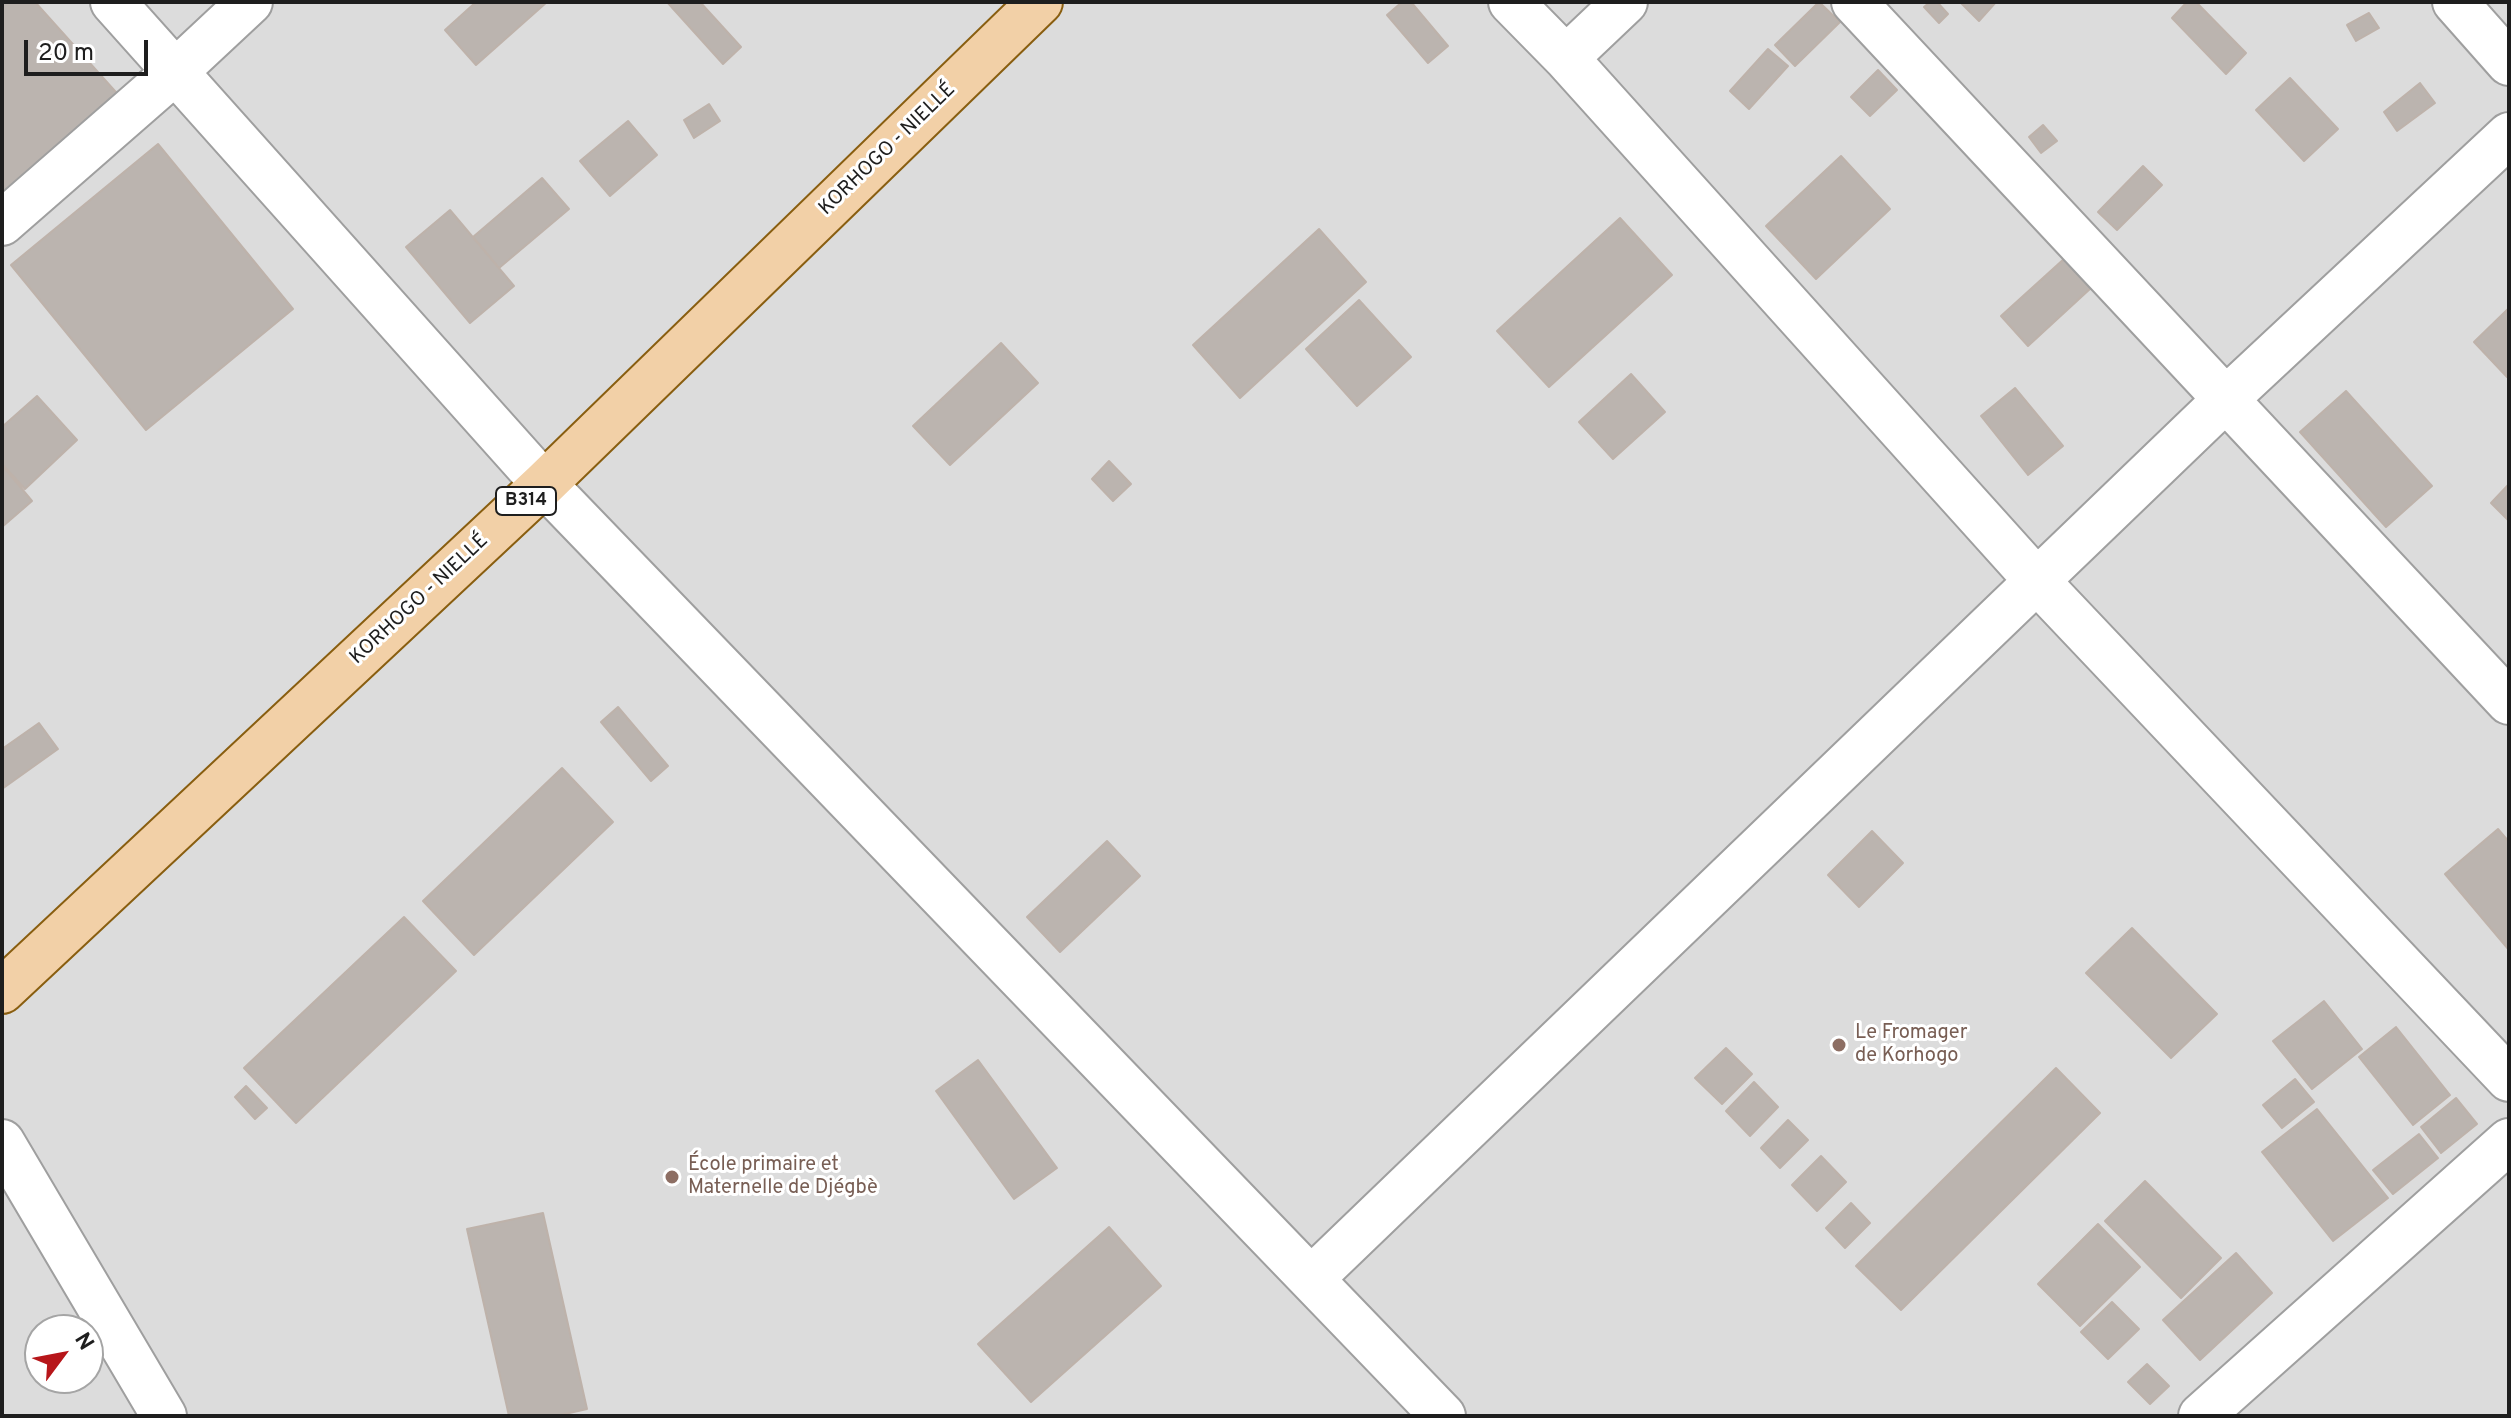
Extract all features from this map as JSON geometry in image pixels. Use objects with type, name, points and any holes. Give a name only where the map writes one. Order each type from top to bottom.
[{"type":"main road","name":"KORHOGO - NIELLÉ","points":[[5,983],[544,484],[1040,2]]},
{"type":"street","points":[[113,2],[544,484],[1443,1416]]},
{"type":"street","points":[[2,223],[250,2]]},
{"type":"street","points":[[1511,2],[1566,58],[2037,581],[2509,1079]]},
{"type":"street","points":[[1566,58],[1625,2]]},
{"type":"street","points":[[1854,2],[2509,702]]},
{"type":"street","points":[[2455,2],[2509,63]]},
{"type":"street","points":[[1311,1279],[2226,399],[2509,135]]},
{"type":"street","points":[[2201,1416],[2509,1141]]},
{"type":"street","points":[[2,1142],[164,1416]]},
{"type":"shaded area","points":[[2,2],[2509,2],[2509,1416],[2,1416]]},
{"type":"building","points":[[2,2],[35,2],[123,100],[2,210]]},
{"type":"building","points":[[476,2],[547,2],[476,65],[445,30]]},
{"type":"building","points":[[667,2],[700,2],[741,47],[723,64]]},
{"type":"building","points":[[1402,2],[1411,2],[1448,46],[1428,63],[1387,15]]},
{"type":"building","points":[[1819,2],[1840,22],[1795,66],[1775,45]]},
{"type":"building","points":[[1930,2],[1937,2],[1948,14],[1939,23],[1924,7]]},
{"type":"building","points":[[1960,2],[1996,2],[1979,21]]},
{"type":"building","points":[[2187,2],[2196,2],[2246,53],[2226,74],[2172,18]]},
{"type":"building","points":[[2369,13],[2379,28],[2356,41],[2347,25]]},
{"type":"building","points":[[1768,49],[1788,66],[1749,109],[1730,91]]},
{"type":"building","points":[[1878,70],[1897,90],[1870,116],[1851,97]]},
{"type":"building","points":[[2290,78],[2338,129],[2304,161],[2256,110]]},
{"type":"building","points":[[2420,83],[2435,103],[2397,131],[2384,112]]},
{"type":"building","points":[[709,104],[720,121],[694,138],[684,120]]},
{"type":"building","points":[[628,121],[657,155],[610,196],[580,161]]},
{"type":"building","points":[[2043,125],[2057,141],[2041,153],[2029,137]]},
{"type":"building","points":[[158,144],[293,309],[146,430],[11,265]]},
{"type":"building","points":[[1841,156],[1890,209],[1816,279],[1766,226]]},
{"type":"building","points":[[2143,166],[2162,185],[2117,230],[2098,212]]},
{"type":"building","points":[[542,178],[569,209],[499,268],[473,237]]},
{"type":"building","points":[[450,210],[514,286],[470,323],[406,247]]},
{"type":"building","points":[[1620,218],[1672,275],[1549,387],[1497,331]]},
{"type":"building","points":[[1319,229],[1366,282],[1240,398],[1193,345]]},
{"type":"building","points":[[2065,258],[2091,288],[2028,346],[2001,316]]},
{"type":"building","points":[[1359,300],[1411,357],[1357,406],[1306,349]]},
{"type":"building","points":[[2509,308],[2509,375],[2507,377],[2474,342]]},
{"type":"building","points":[[1001,343],[1038,383],[950,465],[913,426]]},
{"type":"building","points":[[1631,374],[1665,412],[1613,459],[1579,422]]},
{"type":"building","points":[[2015,388],[2063,446],[2028,475],[1981,416]]},
{"type":"building","points":[[2346,391],[2432,486],[2386,527],[2300,432]]},
{"type":"building","points":[[37,396],[77,440],[25,489],[2,464],[2,427]]},
{"type":"building","points":[[1109,461],[1131,484],[1113,501],[1092,479]]},
{"type":"building","points":[[2,465],[32,501],[2,527]]},
{"type":"building","points":[[2509,484],[2509,521],[2491,503]]},
{"type":"building","points":[[618,707],[668,766],[651,781],[601,722]]},
{"type":"building","points":[[39,723],[58,749],[2,789],[2,749]]},
{"type":"building","points":[[562,768],[613,822],[474,955],[423,901]]},
{"type":"building","points":[[2498,829],[2509,842],[2509,950],[2445,874]]},
{"type":"building","points":[[1872,831],[1903,863],[1859,907],[1828,875]]},
{"type":"building","points":[[1107,841],[1140,876],[1060,952],[1027,917]]},
{"type":"building","points":[[404,917],[456,971],[296,1123],[244,1068]]},
{"type":"building","points":[[2132,928],[2217,1014],[2171,1058],[2086,973]]},
{"type":"building","points":[[2324,1001],[2362,1049],[2312,1089],[2273,1041]]},
{"type":"building","points":[[2396,1027],[2450,1095],[2413,1125],[2359,1057]]},
{"type":"building","points":[[1726,1048],[1752,1074],[1722,1104],[1695,1078]]},
{"type":"building","points":[[978,1060],[1057,1168],[1014,1199],[936,1091]]},
{"type":"building","points":[[2056,1068],[2100,1113],[1901,1310],[1856,1266]]},
{"type":"building","points":[[2295,1079],[2314,1102],[2282,1128],[2263,1105]]},
{"type":"building","points":[[1754,1082],[1778,1107],[1750,1136],[1726,1111]]},
{"type":"building","points":[[246,1086],[267,1108],[255,1119],[235,1097]]},
{"type":"building","points":[[2456,1098],[2477,1124],[2441,1153],[2421,1127]]},
{"type":"building","points":[[2317,1109],[2388,1198],[2333,1241],[2262,1152]]},
{"type":"building","points":[[1788,1120],[1808,1140],[1780,1168],[1761,1148]]},
{"type":"building","points":[[2419,1134],[2438,1158],[2393,1194],[2373,1170]]},
{"type":"building","points":[[1821,1156],[1846,1182],[1817,1211],[1792,1185]]},
{"type":"building","points":[[2145,1181],[2221,1258],[2181,1298],[2105,1221]]},
{"type":"building","points":[[1851,1203],[1870,1223],[1845,1248],[1826,1228]]},
{"type":"building","points":[[543,1213],[587,1409],[556,1416],[509,1416],[467,1229]]},
{"type":"building","points":[[2098,1224],[2140,1267],[2080,1326],[2038,1284]]},
{"type":"building","points":[[1109,1227],[1161,1286],[1031,1402],[978,1344]]},
{"type":"building","points":[[2236,1253],[2272,1293],[2200,1360],[2163,1320]]},
{"type":"building","points":[[2112,1302],[2139,1329],[2108,1359],[2081,1332]]},
{"type":"building","points":[[2147,1364],[2169,1386],[2150,1404],[2128,1382]]},
{"type":"place","name":"Le Fromager de Korhogo","points":[[1839,1045]]},
{"type":"place","name":"École primaire et Maternelle de Djégbè","points":[[672,1177]]}]
